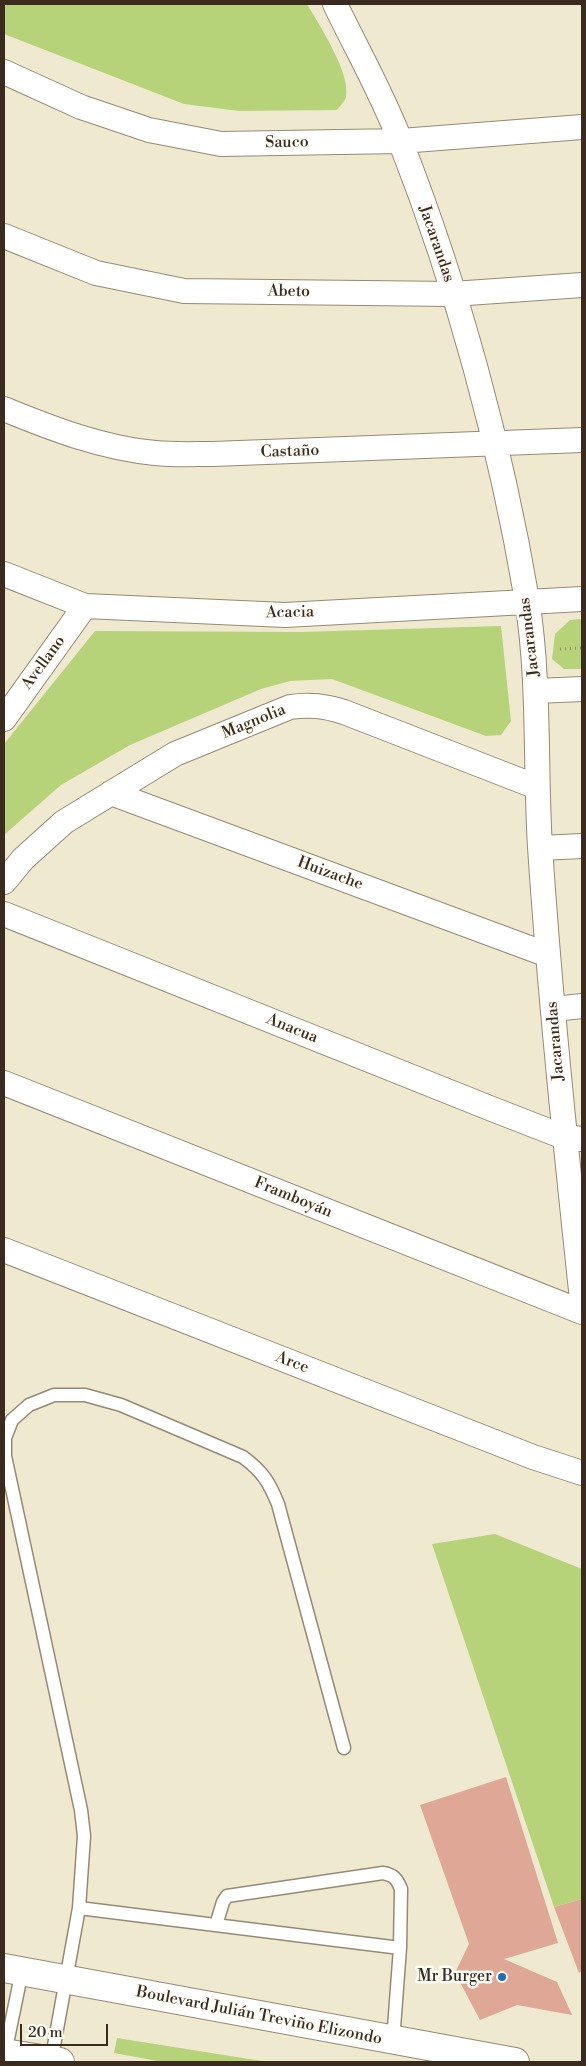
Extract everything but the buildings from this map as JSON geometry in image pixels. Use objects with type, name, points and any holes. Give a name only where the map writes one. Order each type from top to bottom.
[{"type":"main road","name":"Boulevard Julián Treviño Elizondo","points":[[13,1969],[393,2041],[515,2062]]},
{"type":"main road","points":[[5,2053],[54,2062]]},
{"type":"street","name":"Jacarandas","points":[[335,4],[401,141],[454,294],[496,445],[527,602],[536,691],[537,787],[548,955],[573,1138],[582,1300]]},
{"type":"street","name":"Sauco","points":[[4,72],[81,107],[149,130],[221,144],[401,141],[582,127]]},
{"type":"street","name":"Abeto","points":[[4,236],[96,273],[184,291],[454,294],[582,285]]},
{"type":"street","name":"Castaño","points":[[4,409],[49,427],[101,444],[155,453],[213,454],[496,445],[582,440]]},
{"type":"street","name":"Acacia","points":[[4,574],[85,606],[285,614],[582,599]]},
{"type":"street","name":"Avellano","points":[[4,719],[85,606]]},
{"type":"street","points":[[536,691],[582,688]]},
{"type":"street","name":"Magnolia","points":[[4,882],[23,859],[64,822],[111,793],[175,754],[290,707],[308,704],[325,706],[344,712],[537,787]]},
{"type":"street","name":"Huizache","points":[[111,793],[548,955]]},
{"type":"street","points":[[540,848],[582,846]]},
{"type":"street","name":"Anacua","points":[[4,914],[573,1138]]},
{"type":"street","points":[[554,1009],[582,1006]]},
{"type":"street","name":"Framboyán","points":[[4,1083],[582,1312]]},
{"type":"street","name":"Arce","points":[[4,1250],[533,1457],[582,1473]]},
{"type":"lane","points":[[54,2062],[79,1908],[84,1836],[81,1810],[5,1456],[5,1438],[12,1420],[29,1405],[54,1395],[85,1395],[121,1405],[235,1454],[260,1470],[271,1486],[278,1504],[344,1748]]},
{"type":"lane","points":[[216,1925],[223,1902],[228,1896],[383,1872],[392,1875],[398,1880],[401,1889],[400,1948],[393,2041]]},
{"type":"lane","points":[[79,1908],[400,1948]]},
{"type":"lane","points":[[5,2053],[13,1969]]},
{"type":"green space","points":[[4,4],[307,4],[339,63],[344,75],[346,97],[337,110],[239,111],[184,104],[4,34]]},
{"type":"green space","points":[[582,619],[582,669],[564,669],[552,659],[555,634],[570,620]]},
{"type":"green space","points":[[501,626],[511,721],[501,735],[486,736],[332,679],[290,681],[261,689],[130,745],[61,785],[4,835],[4,744],[95,631],[300,632]]},
{"type":"green space","points":[[495,1534],[582,1569],[582,1899],[554,1907],[432,1544]]},
{"type":"green space","points":[[117,2038],[268,2062],[163,2062],[114,2053]]},
{"type":"place","name":"Mr Burger","points":[[502,1977]]}]
